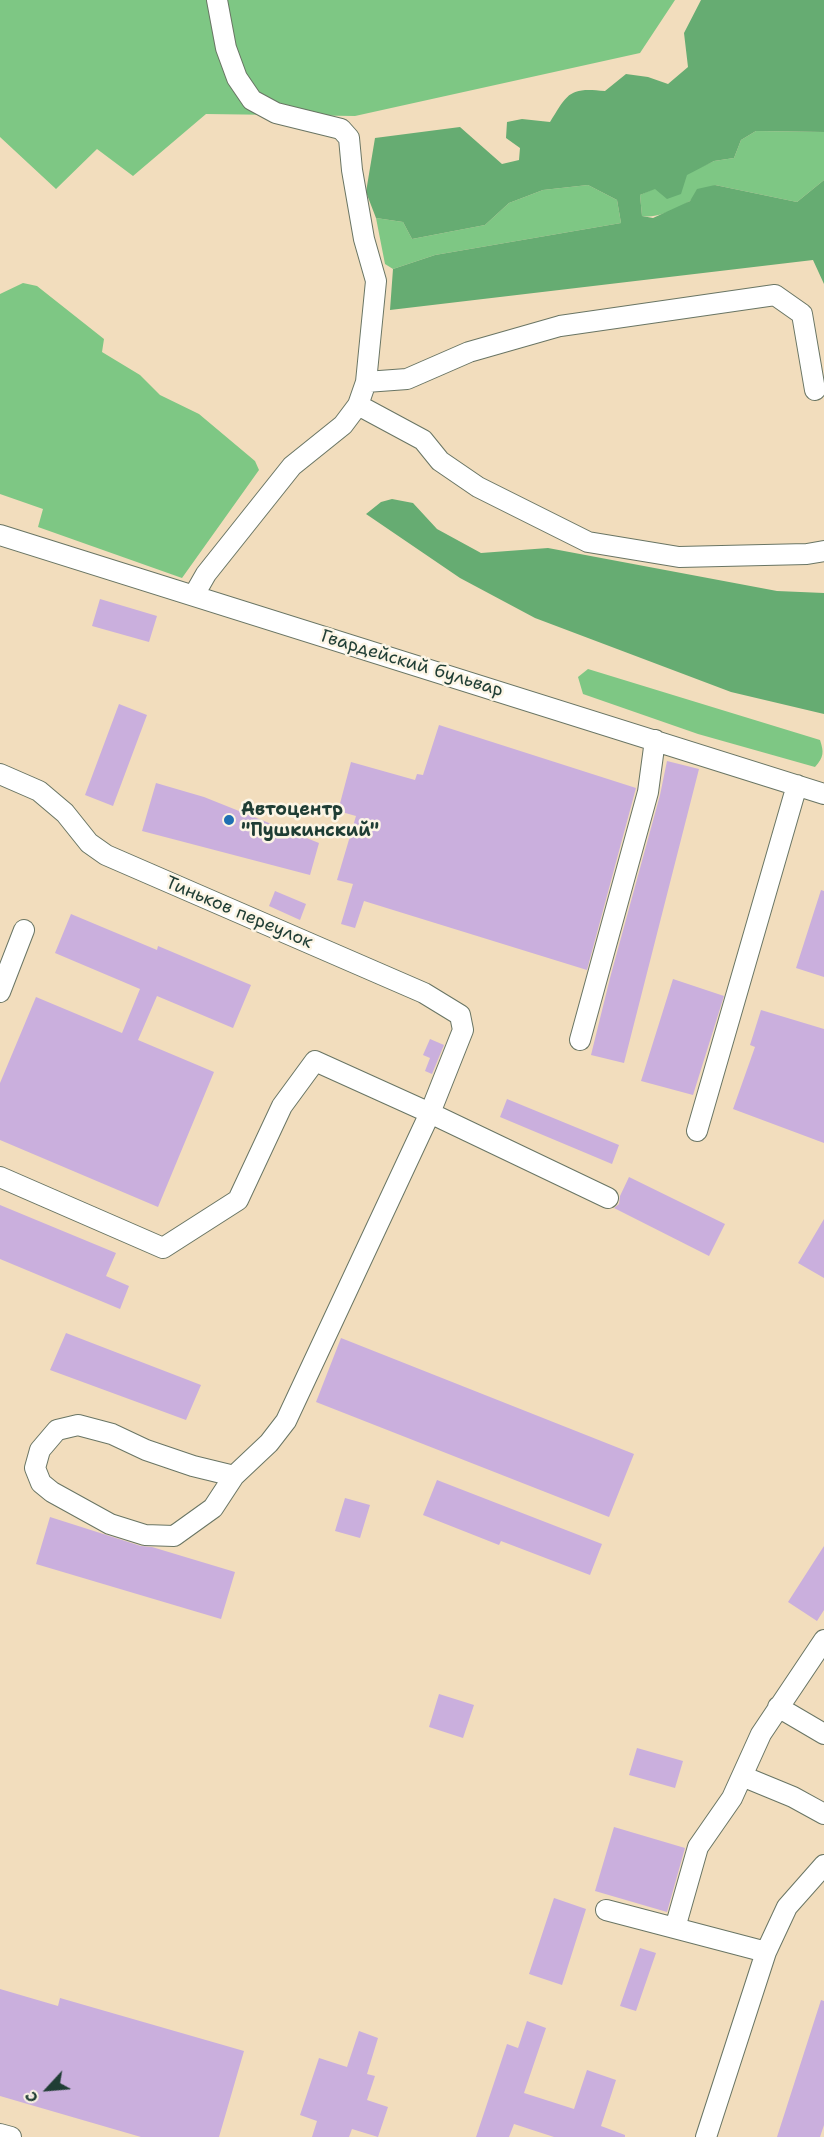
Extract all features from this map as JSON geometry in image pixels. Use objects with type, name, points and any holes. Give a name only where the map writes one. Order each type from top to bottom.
[{"type":"street","points":[[194,595],[206,573],[292,466],[343,425],[358,405],[366,382],[376,281],[364,239],[349,138],[341,129],[276,113],[252,100],[237,78],[226,48],[217,0]]},
{"type":"street","points":[[366,382],[407,379],[469,352],[560,326],[774,295],[802,314],[815,390]]},
{"type":"street","points":[[358,405],[423,440],[440,461],[478,487],[588,542],[679,557],[807,554],[824,551]]},
{"type":"street","name":"Гвардейский бульвар","points":[[0,535],[824,794]]},
{"type":"street","points":[[580,1040],[648,792],[656,740]]},
{"type":"street","name":"Тиньков переулок","points":[[0,774],[39,791],[64,813],[88,843],[106,855],[424,993],[460,1015],[463,1030],[430,1113],[286,1421],[269,1443],[234,1476],[213,1508],[174,1536],[145,1535],[110,1524],[52,1492],[41,1483],[35,1468],[40,1450],[57,1430],[78,1425],[112,1434],[146,1450],[194,1466],[234,1476]]},
{"type":"street","points":[[697,1131],[796,785]]},
{"type":"street","points":[[0,992],[24,930]]},
{"type":"street","points":[[0,1177],[163,1248],[238,1200],[282,1106],[315,1061],[608,1198]]},
{"type":"street","points":[[675,1928],[698,1847],[732,1798],[761,1734],[824,1640]]},
{"type":"street","points":[[778,1707],[824,1734]]},
{"type":"street","points":[[742,1776],[794,1797],[824,1814]]},
{"type":"street","points":[[706,2137],[766,1952],[788,1907],[824,1865]]},
{"type":"street","points":[[606,1910],[766,1952]]},
{"type":"street","points":[[0,2134],[11,2137]]},
{"type":"green space","points":[[0,0],[675,0],[640,53],[355,116],[206,114],[133,176],[97,149],[56,189],[0,137]]},
{"type":"green space","points":[[701,0],[824,0],[824,132],[756,131],[741,140],[734,158],[714,161],[687,175],[681,194],[667,199],[655,189],[640,195],[642,216],[653,218],[690,201],[697,189],[715,185],[797,202],[824,180],[824,284],[813,260],[390,310],[393,269],[435,255],[621,223],[617,200],[588,185],[543,190],[509,203],[485,225],[412,239],[403,222],[376,218],[366,192],[375,138],[460,127],[502,164],[519,160],[520,148],[506,138],[507,122],[522,119],[550,122],[566,98],[577,91],[605,91],[626,74],[648,77],[668,84],[688,67],[684,33]]},
{"type":"green space","points":[[756,131],[824,132],[824,180],[797,202],[715,185],[670,211],[660,215],[642,216],[640,195],[714,161],[734,158],[741,140]]},
{"type":"green space","points":[[588,185],[617,200],[621,223],[435,255],[393,269],[385,264],[376,218],[403,222],[412,239],[485,225],[509,203],[543,190]]},
{"type":"green space","points":[[23,283],[37,286],[104,339],[102,352],[140,375],[160,395],[199,414],[255,461],[259,470],[182,578],[38,527],[43,509],[0,494],[0,294]]},
{"type":"green space","points":[[392,499],[413,503],[437,529],[481,553],[548,548],[777,591],[824,593],[824,714],[731,692],[535,618],[460,578],[366,514],[381,502]]},
{"type":"green space","points":[[588,669],[820,740],[822,757],[815,767],[698,734],[583,694],[578,677]]},
{"type":"building","points":[[100,599],[157,616],[149,642],[92,626]]},
{"type":"building","points":[[119,704],[147,715],[113,806],[85,795]]},
{"type":"building","points":[[439,725],[636,788],[587,970],[364,901],[355,928],[341,924],[353,884],[337,880],[356,816],[338,811],[351,762],[415,780],[417,774],[423,775]]},
{"type":"building","points":[[667,761],[699,769],[624,1063],[591,1055]]},
{"type":"building","name":"Автоцентр \"Пушкинский\"","points":[[156,783],[204,797],[319,843],[310,875],[142,831]]},
{"type":"building","points":[[821,890],[824,891],[824,977],[796,968]]},
{"type":"building","points":[[275,891],[306,904],[300,920],[269,906]]},
{"type":"building","points":[[71,914],[157,950],[158,946],[251,985],[233,1028],[157,996],[138,1040],[214,1072],[158,1207],[0,1140],[0,1083],[36,997],[122,1033],[140,989],[55,953]]},
{"type":"building","points":[[673,979],[724,996],[693,1095],[641,1081]]},
{"type":"building","points":[[761,1010],[824,1029],[824,1143],[733,1109],[755,1047],[750,1045]]},
{"type":"building","points":[[430,1039],[444,1045],[432,1074],[425,1071],[430,1058],[423,1055]]},
{"type":"building","points":[[507,1099],[619,1145],[612,1164],[500,1117]]},
{"type":"building","points":[[629,1177],[725,1224],[709,1256],[614,1208],[619,1204],[620,1196]]},
{"type":"building","points":[[0,1205],[116,1253],[106,1276],[129,1286],[120,1309],[0,1259]]},
{"type":"building","points":[[824,1219],[824,1278],[798,1263]]},
{"type":"building","points":[[66,1333],[201,1385],[186,1420],[50,1370]]},
{"type":"building","points":[[341,1338],[634,1454],[609,1517],[316,1402]]},
{"type":"building","points":[[437,1480],[602,1544],[590,1575],[501,1541],[499,1545],[423,1515]]},
{"type":"building","points":[[345,1498],[370,1505],[360,1538],[335,1531]]},
{"type":"building","points":[[50,1517],[141,1546],[152,1547],[235,1572],[221,1619],[36,1564]]},
{"type":"building","points":[[824,1546],[824,1610],[817,1621],[788,1602]]},
{"type":"building","points":[[439,1694],[474,1705],[463,1738],[429,1727]]},
{"type":"building","points":[[637,1748],[683,1761],[675,1788],[629,1775]]},
{"type":"building","points":[[614,1827],[685,1848],[667,1912],[595,1891]]},
{"type":"building","points":[[554,1898],[586,1909],[562,1985],[529,1974]]},
{"type":"building","points":[[640,1948],[656,1953],[636,2011],[620,2006]]},
{"type":"building","points":[[0,1989],[58,2006],[60,1998],[244,2051],[219,2137],[141,2137],[0,2096]]},
{"type":"building","points":[[821,2000],[824,2001],[824,2125],[820,2137],[777,2137]]},
{"type":"building","points":[[527,2021],[546,2028],[524,2093],[574,2109],[587,2070],[616,2080],[601,2126],[625,2135],[625,2137],[554,2137],[514,2124],[509,2137],[476,2137],[507,2044],[518,2048]]},
{"type":"building","points":[[359,2031],[378,2038],[367,2074],[375,2076],[367,2100],[388,2107],[378,2137],[352,2129],[349,2137],[312,2137],[317,2121],[300,2115],[319,2058],[347,2067]]},
{"type":"place","name":"Автоцентр \"Пушкинский\"","points":[[229,820]]}]
